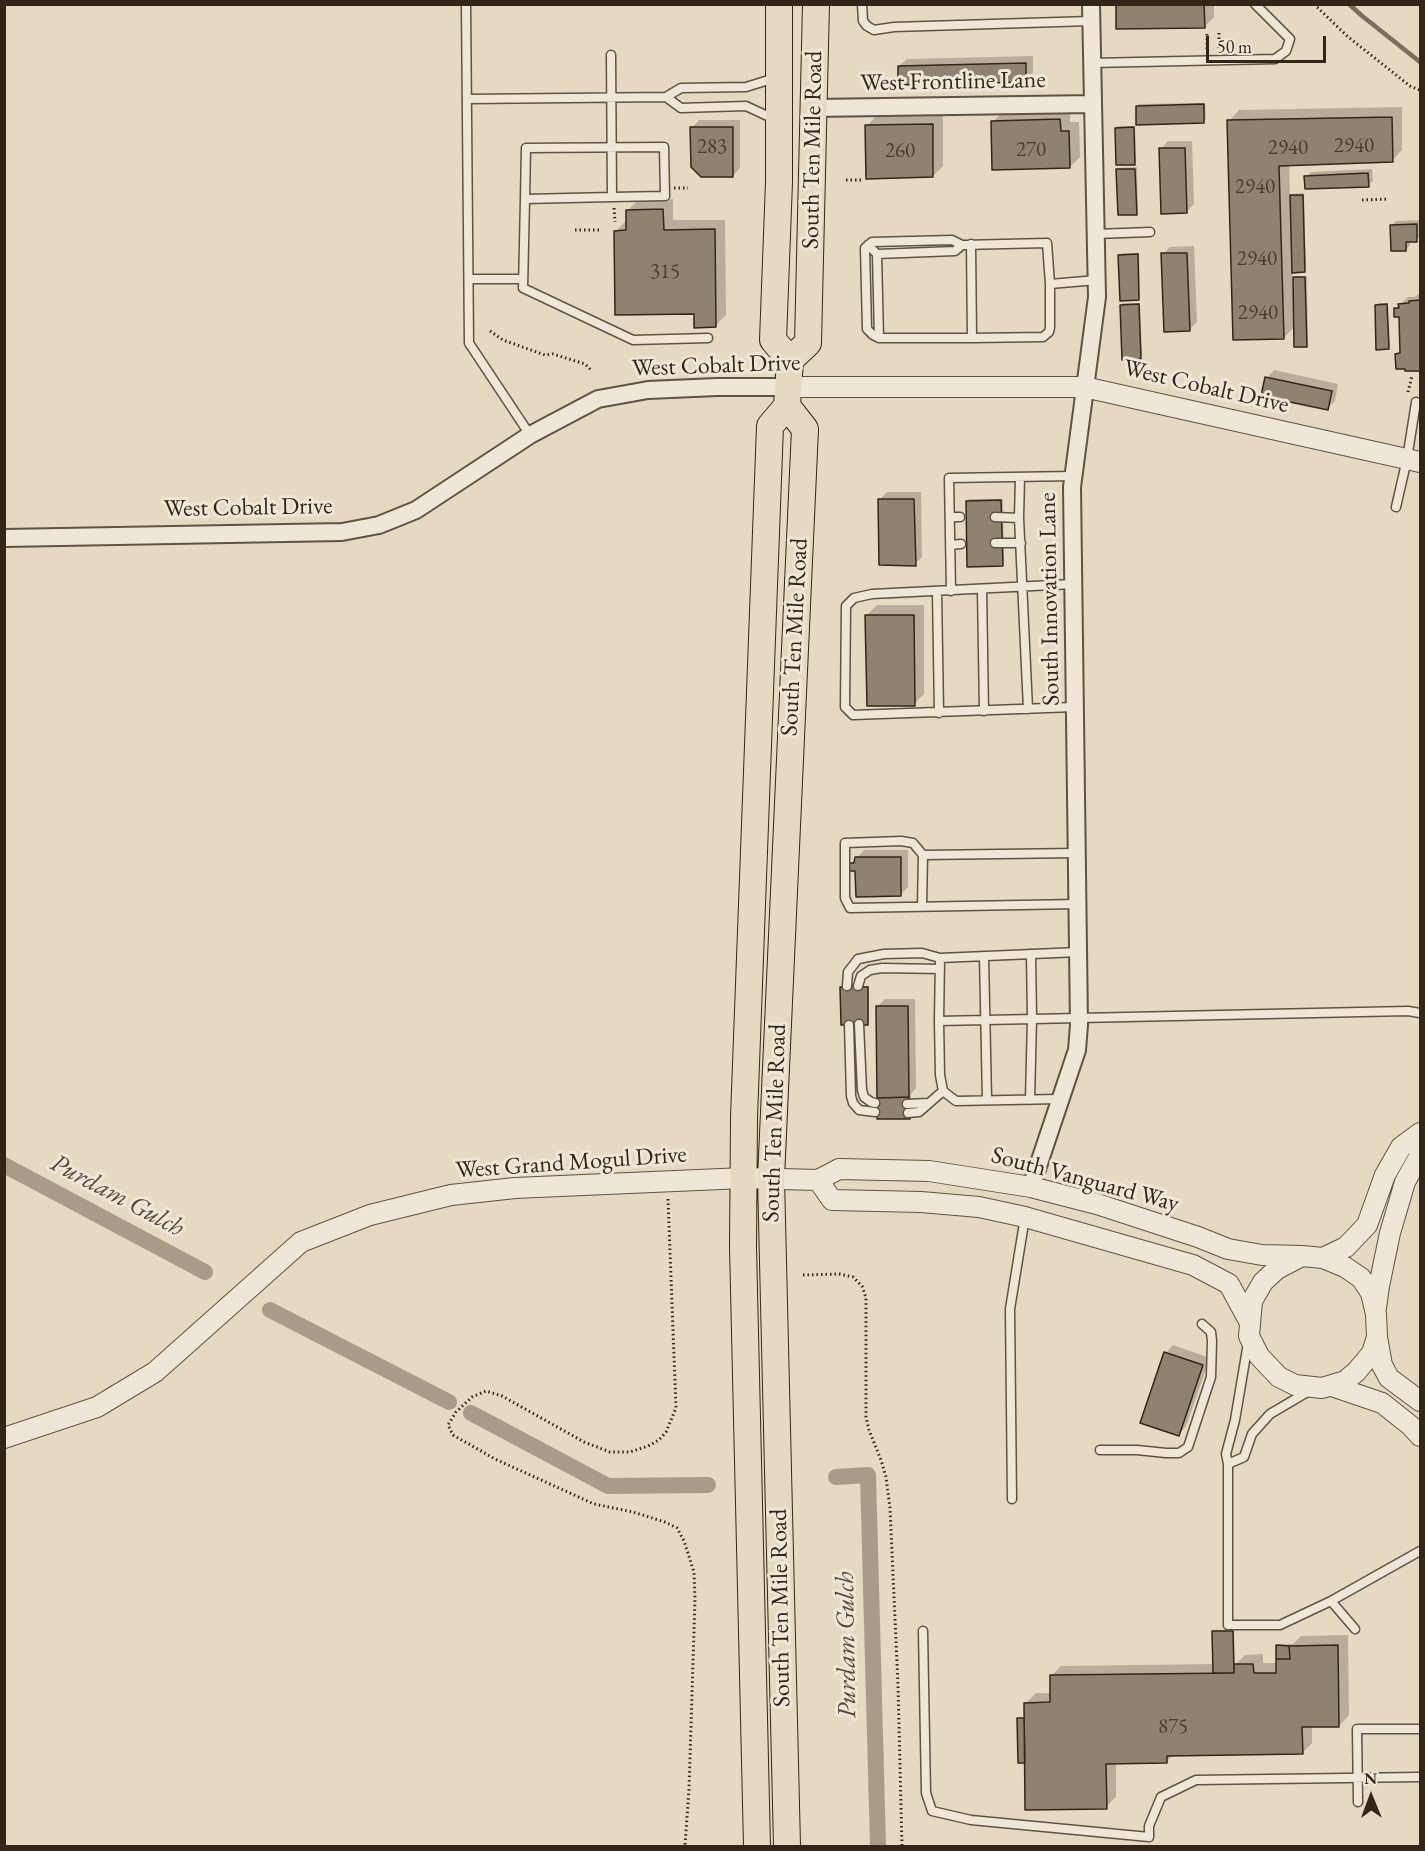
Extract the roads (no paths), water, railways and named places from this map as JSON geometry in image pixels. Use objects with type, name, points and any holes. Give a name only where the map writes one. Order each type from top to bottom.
[{"type":"main road","name":"South Ten Mile Road","points":[[779,4],[779,122],[773,340],[790,360],[808,343],[816,4]]},
{"type":"main road","points":[[787,396],[790,360]]},
{"type":"main road","name":"South Ten Mile Road","points":[[757,1846],[743,1247],[746,1063],[770,426],[787,396]]},
{"type":"main road","name":"South Ten Mile Road","points":[[787,396],[805,429],[771,1178],[787,1846]]},
{"type":"street","name":"South Innovation Lane","points":[[1031,1187],[1077,1050],[1079,1016],[1073,476],[1097,297],[1091,13]]},
{"type":"street","name":"West Frontline Lane","points":[[814,108],[1093,104]]},
{"type":"street","name":"West Cobalt Drive","points":[[4,538],[342,532],[379,525],[416,510],[530,435],[598,399],[648,390],[717,387],[787,396],[1084,387],[1414,460]]},
{"type":"street","points":[[1323,1258],[1346,1247],[1367,1225],[1385,1175],[1401,1147],[1420,1136]]},
{"type":"street","points":[[1420,1155],[1405,1182],[1390,1233],[1379,1286],[1376,1314],[1382,1365],[1389,1378],[1420,1401]]},
{"type":"street","name":"South Vanguard Way","points":[[744,1178],[818,1180],[839,1169],[929,1171],[1031,1187],[1107,1208],[1228,1249],[1262,1255],[1302,1256]]},
{"type":"street","name":"West Grand Mogul Drive","points":[[4,1438],[97,1407],[155,1372],[301,1242],[370,1215],[451,1195],[515,1188],[744,1178]]},
{"type":"street","points":[[818,1180],[832,1200],[921,1202],[979,1207],[1025,1217],[1193,1265],[1229,1284],[1259,1356],[1279,1377],[1295,1385],[1312,1389],[1345,1381],[1372,1353],[1377,1337]]},
{"type":"street","points":[[1249,1328],[1252,1301],[1263,1282],[1277,1269],[1302,1256],[1323,1258],[1345,1267],[1361,1278],[1371,1293],[1376,1314]]},
{"type":"street","points":[[1332,1386],[1382,1403],[1420,1436]]},
{"type":"lane","points":[[466,4],[469,343],[530,435]]},
{"type":"lane","points":[[862,4],[863,21],[874,30],[1091,13]]},
{"type":"lane","points":[[1092,63],[1275,59],[1286,51],[1290,39],[1255,4]]},
{"type":"lane","points":[[611,55],[612,197]]},
{"type":"lane","points":[[468,99],[666,97],[681,88],[746,87],[779,76]]},
{"type":"lane","points":[[666,97],[681,108],[746,106],[779,122]]},
{"type":"lane","points":[[525,199],[665,196],[664,147],[526,148],[523,288],[633,340],[708,338]]},
{"type":"lane","points":[[1096,234],[1150,232]]},
{"type":"lane","points":[[923,240],[924,253]]},
{"type":"lane","points":[[952,240],[966,245],[1047,243],[1050,284],[1049,332],[1043,337],[879,338],[873,335],[867,328],[864,255],[868,245],[872,242],[952,240]]},
{"type":"lane","points":[[868,245],[877,254],[879,338]]},
{"type":"lane","points":[[877,254],[955,251],[966,245]]},
{"type":"lane","points":[[966,245],[972,338]]},
{"type":"lane","points":[[469,279],[523,279]]},
{"type":"lane","points":[[1050,284],[1097,280]]},
{"type":"lane","points":[[1396,507],[1414,460],[1411,401]]},
{"type":"lane","points":[[951,591],[950,478],[1073,476]]},
{"type":"lane","points":[[1020,477],[1019,518],[1028,709]]},
{"type":"lane","points":[[950,517],[960,518]]},
{"type":"lane","points":[[995,517],[1019,518]]},
{"type":"lane","points":[[995,543],[1021,543]]},
{"type":"lane","points":[[950,545],[961,544]]},
{"type":"lane","points":[[1073,584],[872,594],[854,598],[846,606],[845,707],[854,715],[1075,707]]},
{"type":"lane","points":[[982,590],[984,711]]},
{"type":"lane","points":[[937,591],[939,713]]},
{"type":"lane","points":[[922,906],[923,855],[914,843],[901,841],[844,843],[845,898],[850,908],[1078,904]]},
{"type":"lane","points":[[923,855],[1077,853]]},
{"type":"lane","points":[[847,986],[848,972],[858,959],[884,954],[922,953],[940,958],[1079,952]]},
{"type":"lane","points":[[1030,1100],[1031,954]]},
{"type":"lane","points":[[984,956],[987,1100]]},
{"type":"lane","points":[[940,958],[940,1075],[943,1091],[956,1101],[1059,1099]]},
{"type":"lane","points":[[858,986],[861,976],[870,970],[882,968],[940,969]]},
{"type":"lane","points":[[939,1021],[1079,1016],[1408,1011],[1420,1013]]},
{"type":"lane","points":[[849,1025],[851,1096],[859,1110],[875,1107],[864,1097],[862,1090],[859,1024]]},
{"type":"lane","points":[[908,1109],[928,1103],[943,1091]]},
{"type":"lane","points":[[1012,1499],[1010,1308],[1025,1217]]},
{"type":"lane","points":[[1100,1450],[1179,1453],[1188,1447],[1211,1377],[1212,1341],[1210,1332],[1202,1324]]},
{"type":"lane","points":[[1249,1328],[1235,1420],[1226,1454],[1228,1464],[1228,1625],[1280,1625],[1420,1551]]},
{"type":"lane","points":[[1228,1464],[1244,1457],[1252,1434],[1270,1414],[1312,1389]]},
{"type":"lane","points":[[1331,1600],[1355,1629]]},
{"type":"lane","points":[[923,1631],[926,1793],[932,1810],[971,1820],[1149,1838],[1149,1826],[1161,1797],[1196,1780],[1420,1777]]},
{"type":"lane","points":[[1358,1802],[1356,1729],[1420,1729]]},
{"type":"waterway","points":[[1349,4],[1420,62]]},
{"type":"waterway","name":"Purdam Gulch","points":[[4,1165],[205,1272]]},
{"type":"waterway","name":"Purdam Gulch","points":[[270,1310],[449,1402]]},
{"type":"waterway","name":"Purdam Gulch","points":[[471,1413],[608,1486],[708,1485]]},
{"type":"waterway","name":"Purdam Gulch","points":[[836,1477],[868,1475],[878,1846]]}]
